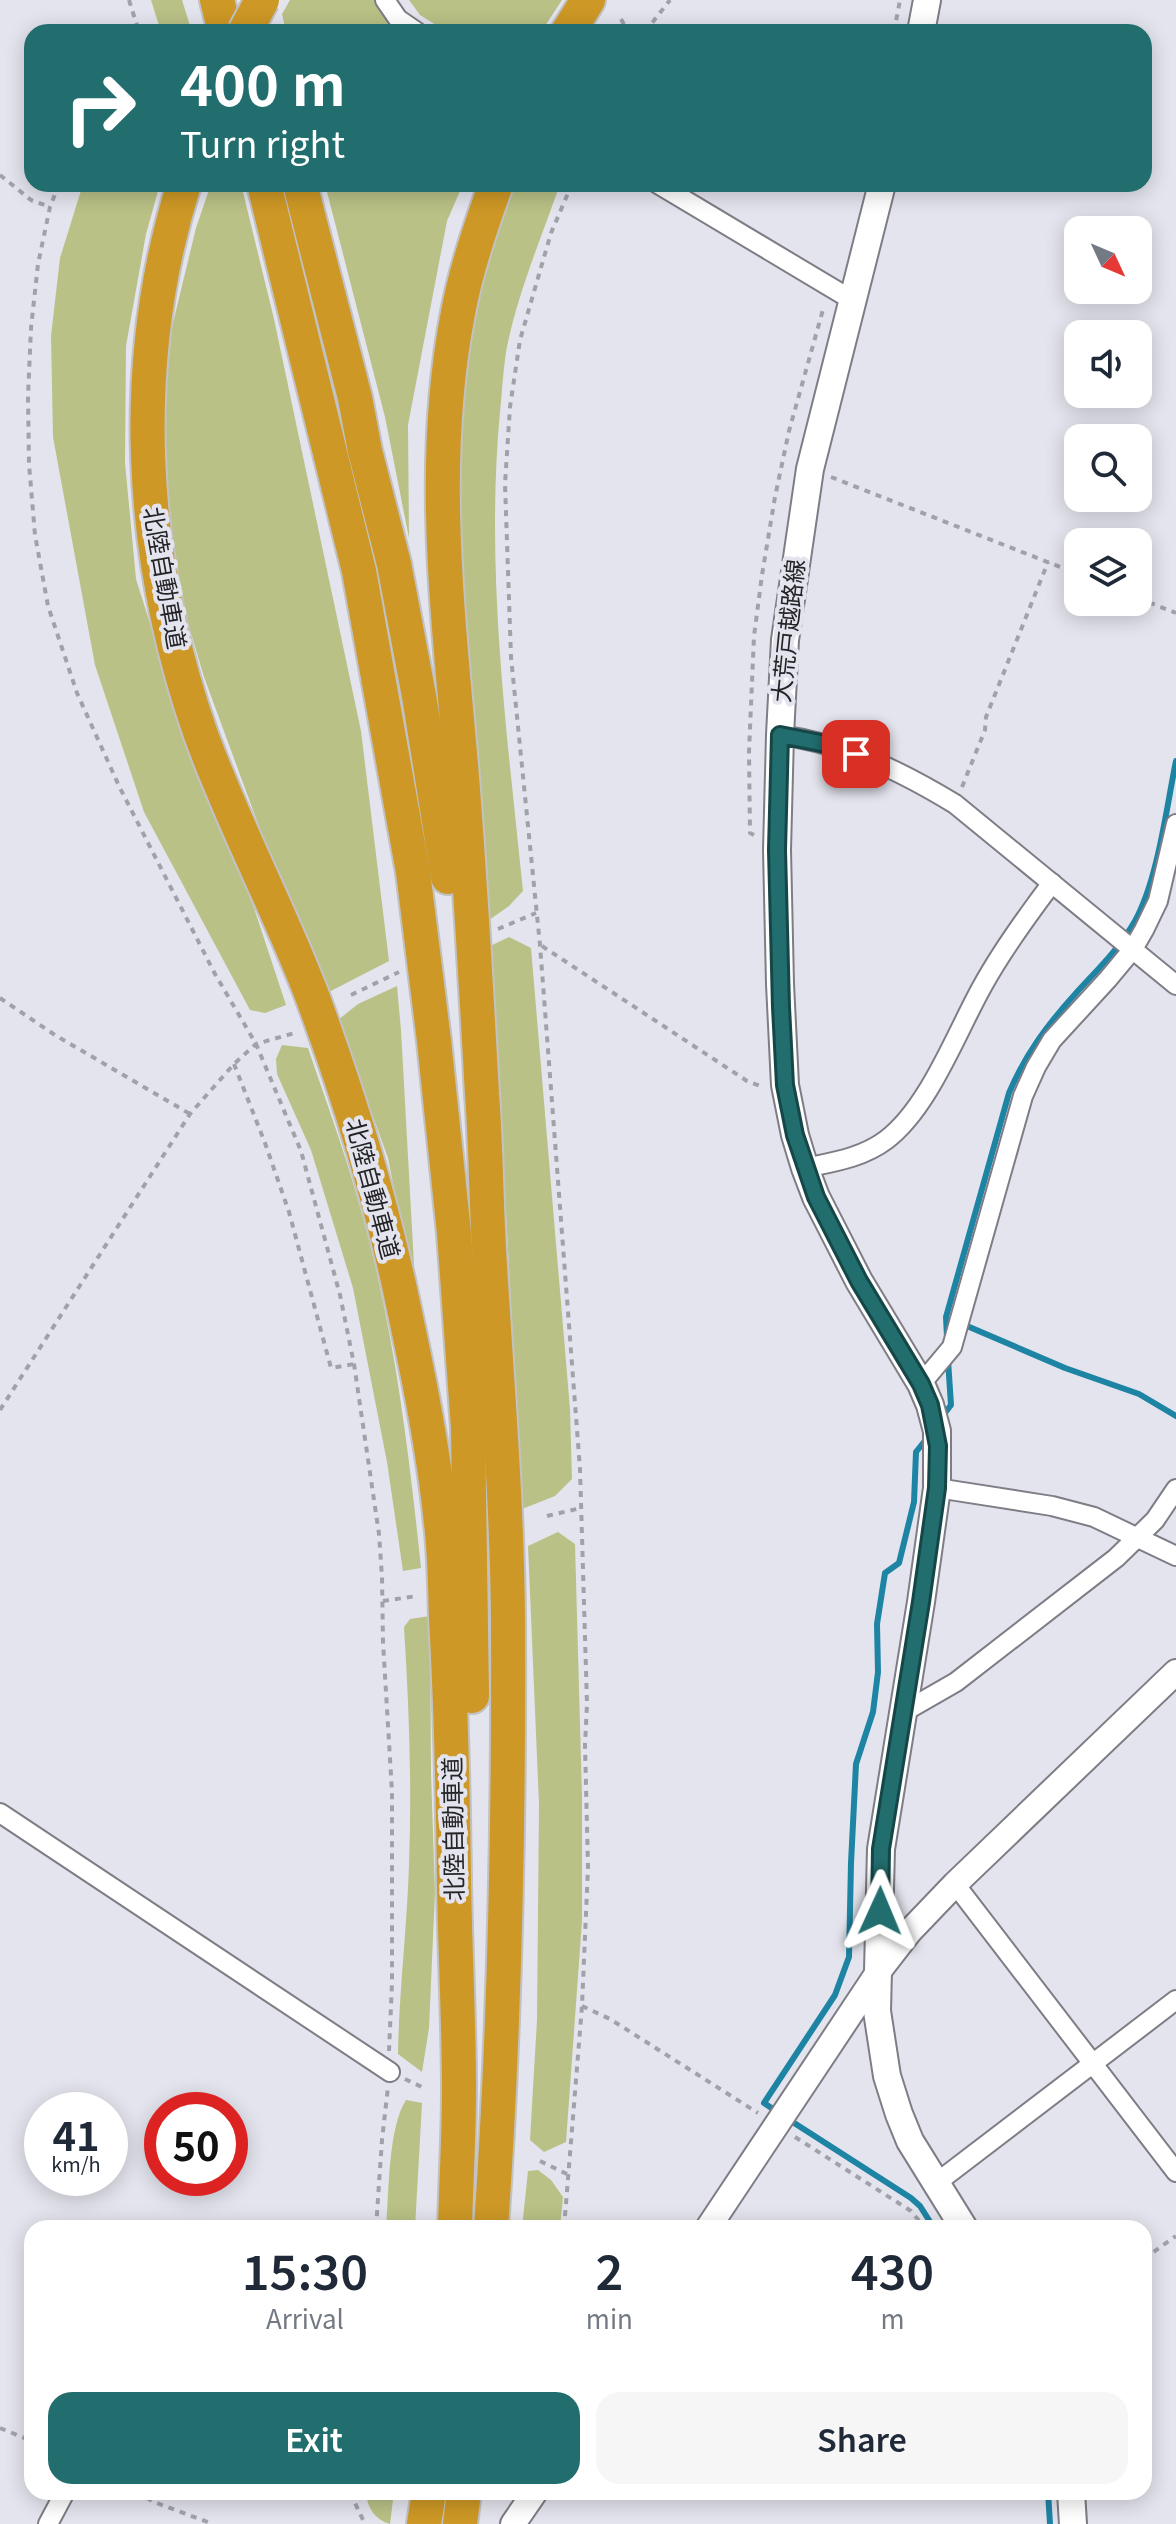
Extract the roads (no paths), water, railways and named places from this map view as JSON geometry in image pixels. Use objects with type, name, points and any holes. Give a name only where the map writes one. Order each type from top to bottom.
[{"type":"highway","points":[[217,0],[223,24]]},
{"type":"highway","points":[[251,0],[258,24]]},
{"type":"highway","points":[[249,24],[262,0]]},
{"type":"highway","points":[[573,24],[588,0]]},
{"type":"highway","name":"北陸自動車道","points":[[266,192],[359,571],[385,707],[413,872],[454,1233],[468,1428],[475,1787],[472,1956],[456,2220]]},
{"type":"highway","name":"北陸自動車道","points":[[302,192],[394,564],[419,696],[447,864],[489,1247]]},
{"type":"highway","name":"北陸自動車道","points":[[492,2220],[502,2017],[508,1617],[483,1100],[463,790],[445,577],[442,473],[448,376],[458,310],[477,236],[493,192]]},
{"type":"highway","name":"北陸自動車道","points":[[180,196],[161,268],[151,335],[147,403],[149,480],[158,569],[183,677],[201,734],[310,991],[369,1171],[410,1339],[441,1524],[457,1951],[459,2098],[455,2220]]},
{"type":"main road","points":[[922,24],[927,0]]},
{"type":"main road","name":"大荒戸越路線","points":[[880,192],[810,469],[785,640],[780,735],[778,921],[785,1085],[805,1168],[816,1197],[859,1281],[921,1384],[937,1431],[937,1488],[881,1849],[877,2011],[887,2076],[910,2141],[959,2220]]},
{"type":"main road","points":[[1072,2500],[1073,2524]]},
{"type":"street","points":[[385,0],[405,24]]},
{"type":"street","points":[[671,192],[852,300]]},
{"type":"street","points":[[780,735],[836,746],[911,779],[955,804],[1176,985]]},
{"type":"street","points":[[921,1384],[952,1347],[1023,1096],[1036,1067],[1052,1040],[1133,949],[1158,901],[1176,824]]},
{"type":"street","points":[[805,1168],[855,1157],[885,1141],[901,1126],[936,1076],[1007,943],[1052,883]]},
{"type":"street","points":[[937,1488],[1052,1506],[1094,1517],[1176,1556]]},
{"type":"street","points":[[902,1713],[956,1682],[1116,1558],[1155,1520],[1176,1489]]},
{"type":"street","points":[[713,2220],[879,1971],[910,1931],[1176,1672]]},
{"type":"street","points":[[0,1813],[390,2072]]},
{"type":"street","points":[[955,1884],[1176,2172]]},
{"type":"street","points":[[935,2184],[1176,2000]]},
{"type":"street","points":[[48,2524],[61,2500]]},
{"type":"street","points":[[513,2524],[530,2500]]},
{"type":"waterway","points":[[947,1337],[946,1317],[1009,1093],[1047,1027],[1115,950],[1135,921],[1150,885],[1176,761]]},
{"type":"waterway","points":[[960,1323],[1065,1368],[1139,1394],[1176,1416]]},
{"type":"waterway","points":[[941,1418],[951,1405],[948,1360]]},
{"type":"waterway","points":[[779,2113],[764,2103],[835,1995],[849,1957],[856,1764],[873,1712],[878,1672],[877,1624],[885,1573],[899,1563],[914,1502],[916,1452],[928,1437]]},
{"type":"waterway","points":[[788,2119],[911,2198],[929,2220]]},
{"type":"waterway","points":[[1048,2500],[1050,2524]]}]
